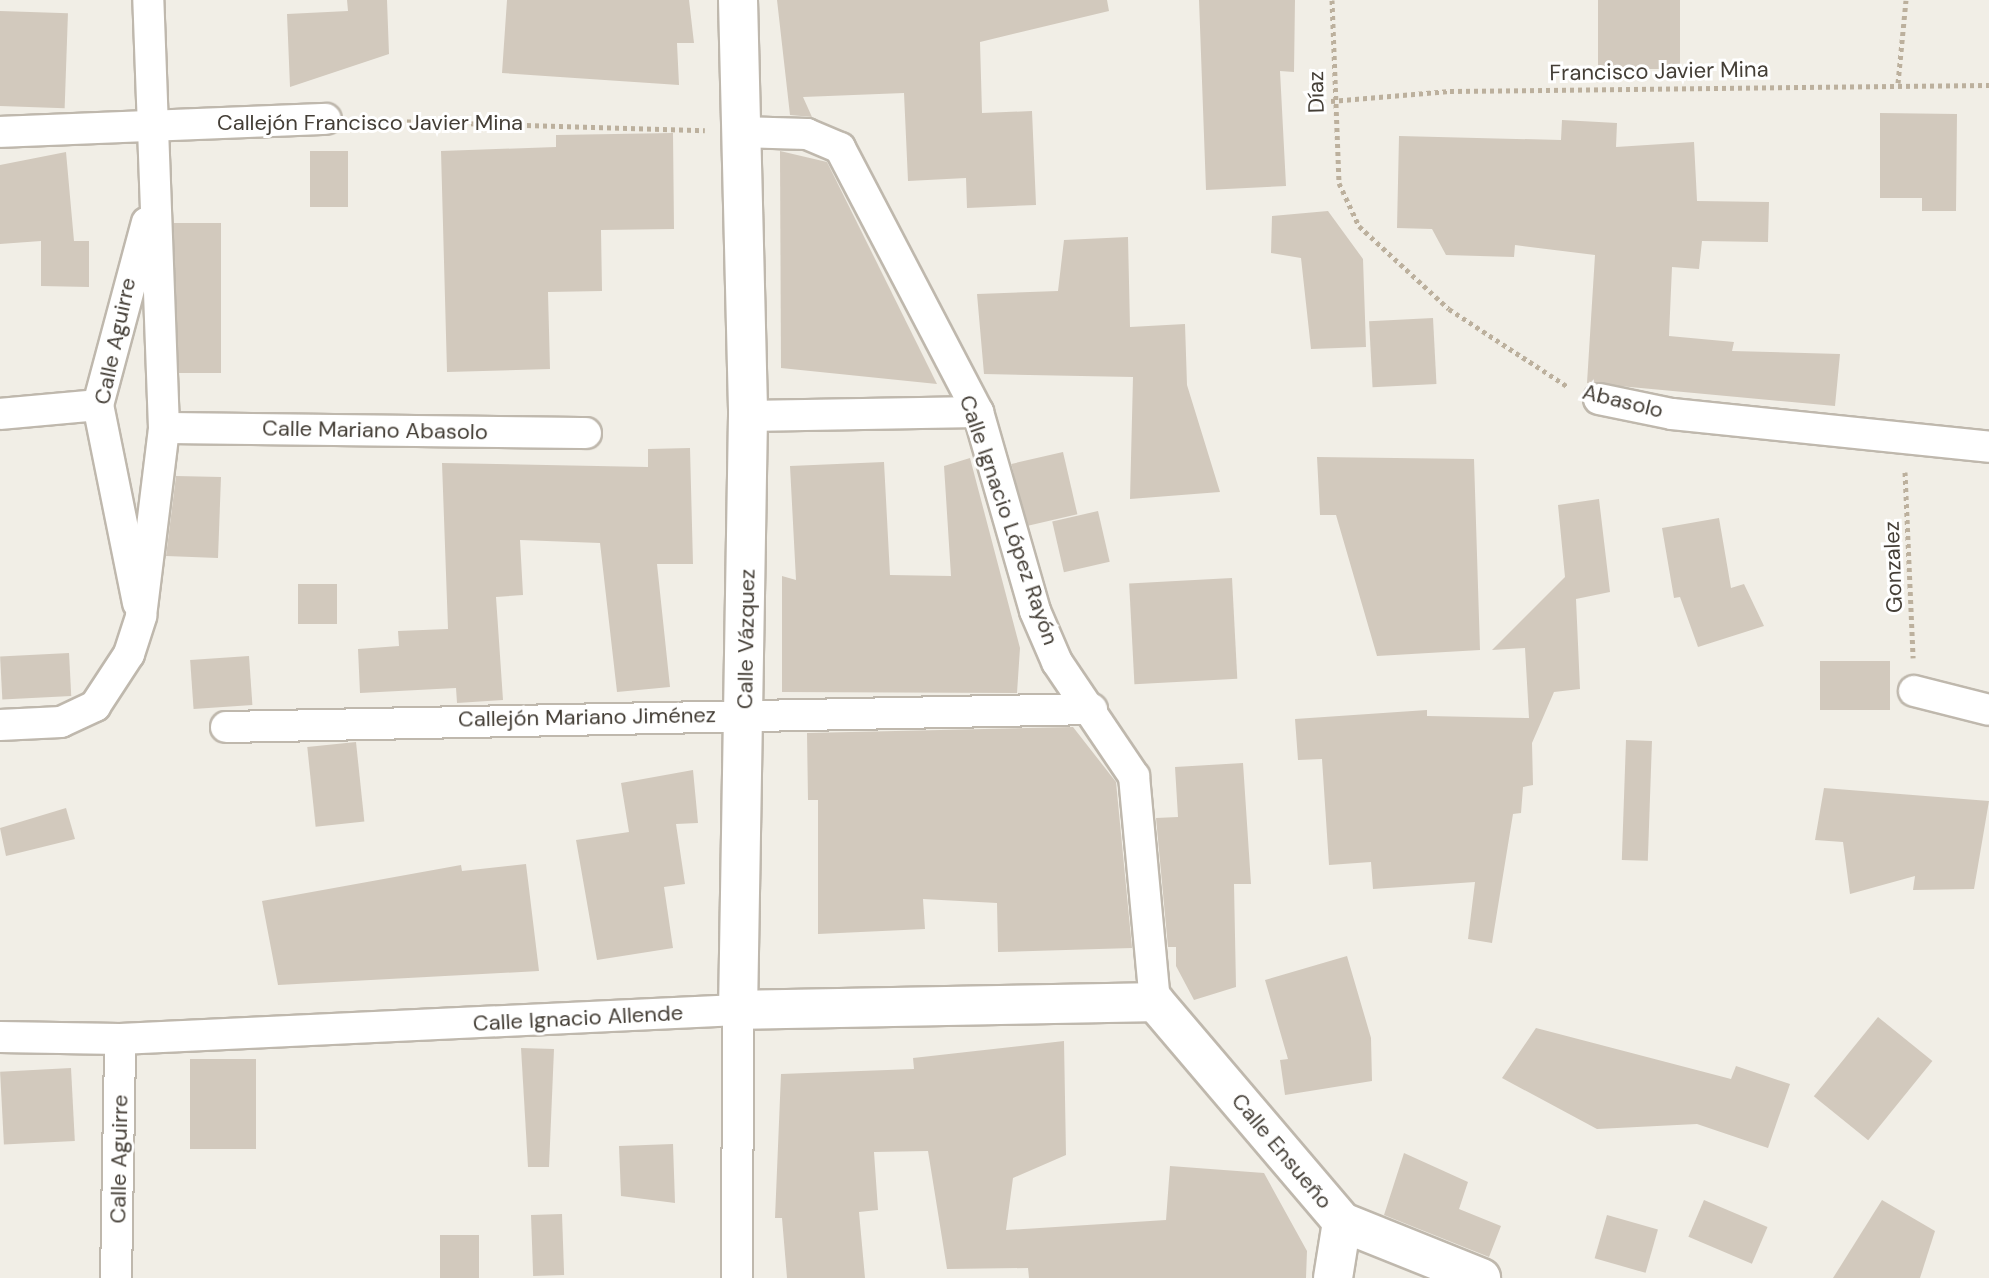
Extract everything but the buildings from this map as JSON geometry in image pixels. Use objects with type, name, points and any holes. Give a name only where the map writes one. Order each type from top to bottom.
[{"type":"street","name":"Calle Aguirre","points":[[0,725],[61,722],[95,706],[111,684],[141,616],[164,428],[151,209],[148,0]]},
{"type":"street","name":"Calle Vázquez","points":[[737,1278],[738,1010],[748,416],[738,0]]},
{"type":"street","name":"Callejón Francisco Javier Mina","points":[[0,132],[152,123],[326,119]]},
{"type":"street","name":"Calle Ignacio López Rayón","points":[[739,132],[807,134],[840,148],[978,412],[1035,611],[1057,662],[1092,709],[1134,776],[1155,1002]]},
{"type":"street","name":"Calle Aguirre","points":[[141,616],[98,405],[151,209]]},
{"type":"street","name":"Abasolo","points":[[1599,399],[1904,441],[1989,447]]},
{"type":"street","points":[[0,414],[98,405]]},
{"type":"street","points":[[748,416],[978,412]]},
{"type":"street","name":"Calle Mariano Abasolo","points":[[164,428],[586,433]]},
{"type":"street","points":[[1914,691],[1989,710]]},
{"type":"street","name":"Callejón Mariano Jiménez","points":[[226,727],[1092,709]]},
{"type":"street","name":"Calle Ignacio Allende","points":[[0,1037],[120,1039],[738,1010],[1155,1002]]},
{"type":"street","name":"Calle Ensueño","points":[[1155,1002],[1342,1222],[1481,1278]]},
{"type":"street","name":"Calle Aguirre","points":[[116,1278],[120,1039]]},
{"type":"street","points":[[1333,1278],[1342,1222]]},
{"type":"path","name":"Díaz","points":[[1332,0],[1331,101],[1339,183]]},
{"type":"path","points":[[1898,83],[1906,0]]},
{"type":"path","name":"Francisco Javier Mina","points":[[1331,101],[1450,91],[1898,83],[1989,85]]},
{"type":"path","name":"Callejón Francisco Javier Mina","points":[[326,119],[739,132]]},
{"type":"path","name":"Abasolo","points":[[1339,183],[1359,226],[1396,265],[1501,349],[1599,399]]},
{"type":"path","name":"Gonzalez","points":[[1904,441],[1914,691]]}]
